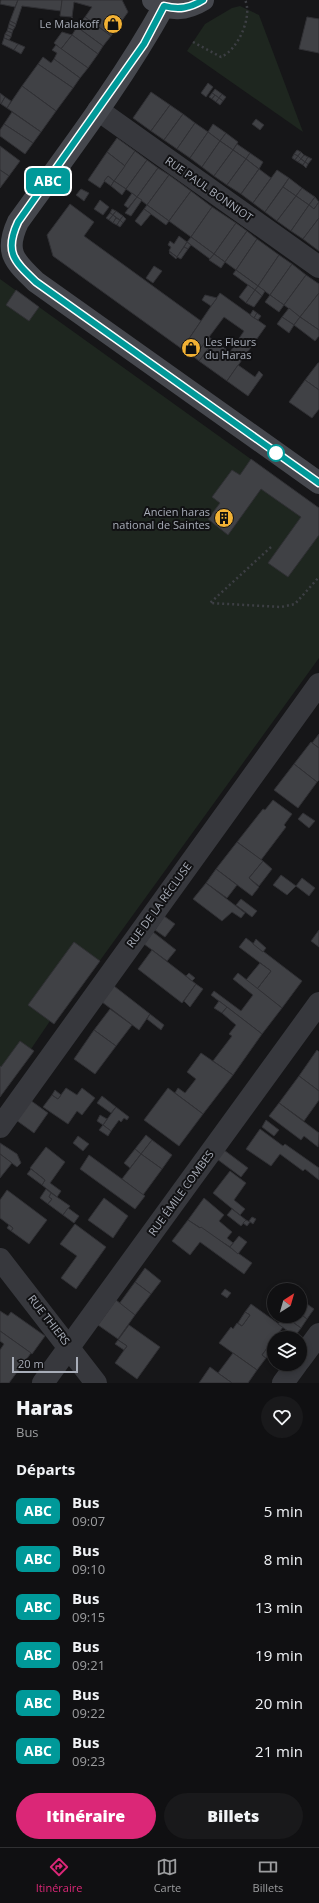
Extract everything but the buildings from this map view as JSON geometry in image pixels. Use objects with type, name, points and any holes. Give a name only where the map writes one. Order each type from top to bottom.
[{"type":"main road","points":[[203,0],[193,6],[174,9],[159,3],[144,44],[18,222],[13,233],[5,243],[22,268],[36,282],[319,483]]},
{"type":"street","name":"RUE PAUL BONNIOT","points":[[98,110],[319,267]]},
{"type":"street","name":"RUE DE LA RÉCLUSE","points":[[0,1127],[319,684]]},
{"type":"street","name":"RUE ÉMILE COMBES","points":[[43,1383],[319,1004]]},
{"type":"street","name":"RUE THIERS","points":[[0,1258],[96,1383]]},
{"type":"street","points":[[307,1350],[319,1334]]},
{"type":"street","points":[[283,1383],[292,1371]]},
{"type":"path","points":[[193,42],[222,57],[227,54],[240,38],[248,10],[245,0]]},
{"type":"path","points":[[271,547],[210,603],[281,607],[295,604],[319,577]]},
{"type":"shaded area","points":[[240,6],[259,15],[303,132],[187,51],[205,24],[232,8]]},
{"type":"shaded area","points":[[0,279],[319,508],[319,658],[54,1024],[50,1021],[31,1049],[34,1051],[0,1097]]},
{"type":"bus line","name":"ABC","points":[[203,0],[193,6],[184,8],[174,9],[164,6],[144,44],[18,222],[13,233],[10,247],[22,268],[36,282],[319,483]]},
{"type":"place","name":"Le Malakoff","points":[[113,24]]},
{"type":"place","name":"Les Fleurs du Haras","points":[[191,348]]},
{"type":"place","name":"Ancien haras national de Saintes","points":[[224,518]]}]
